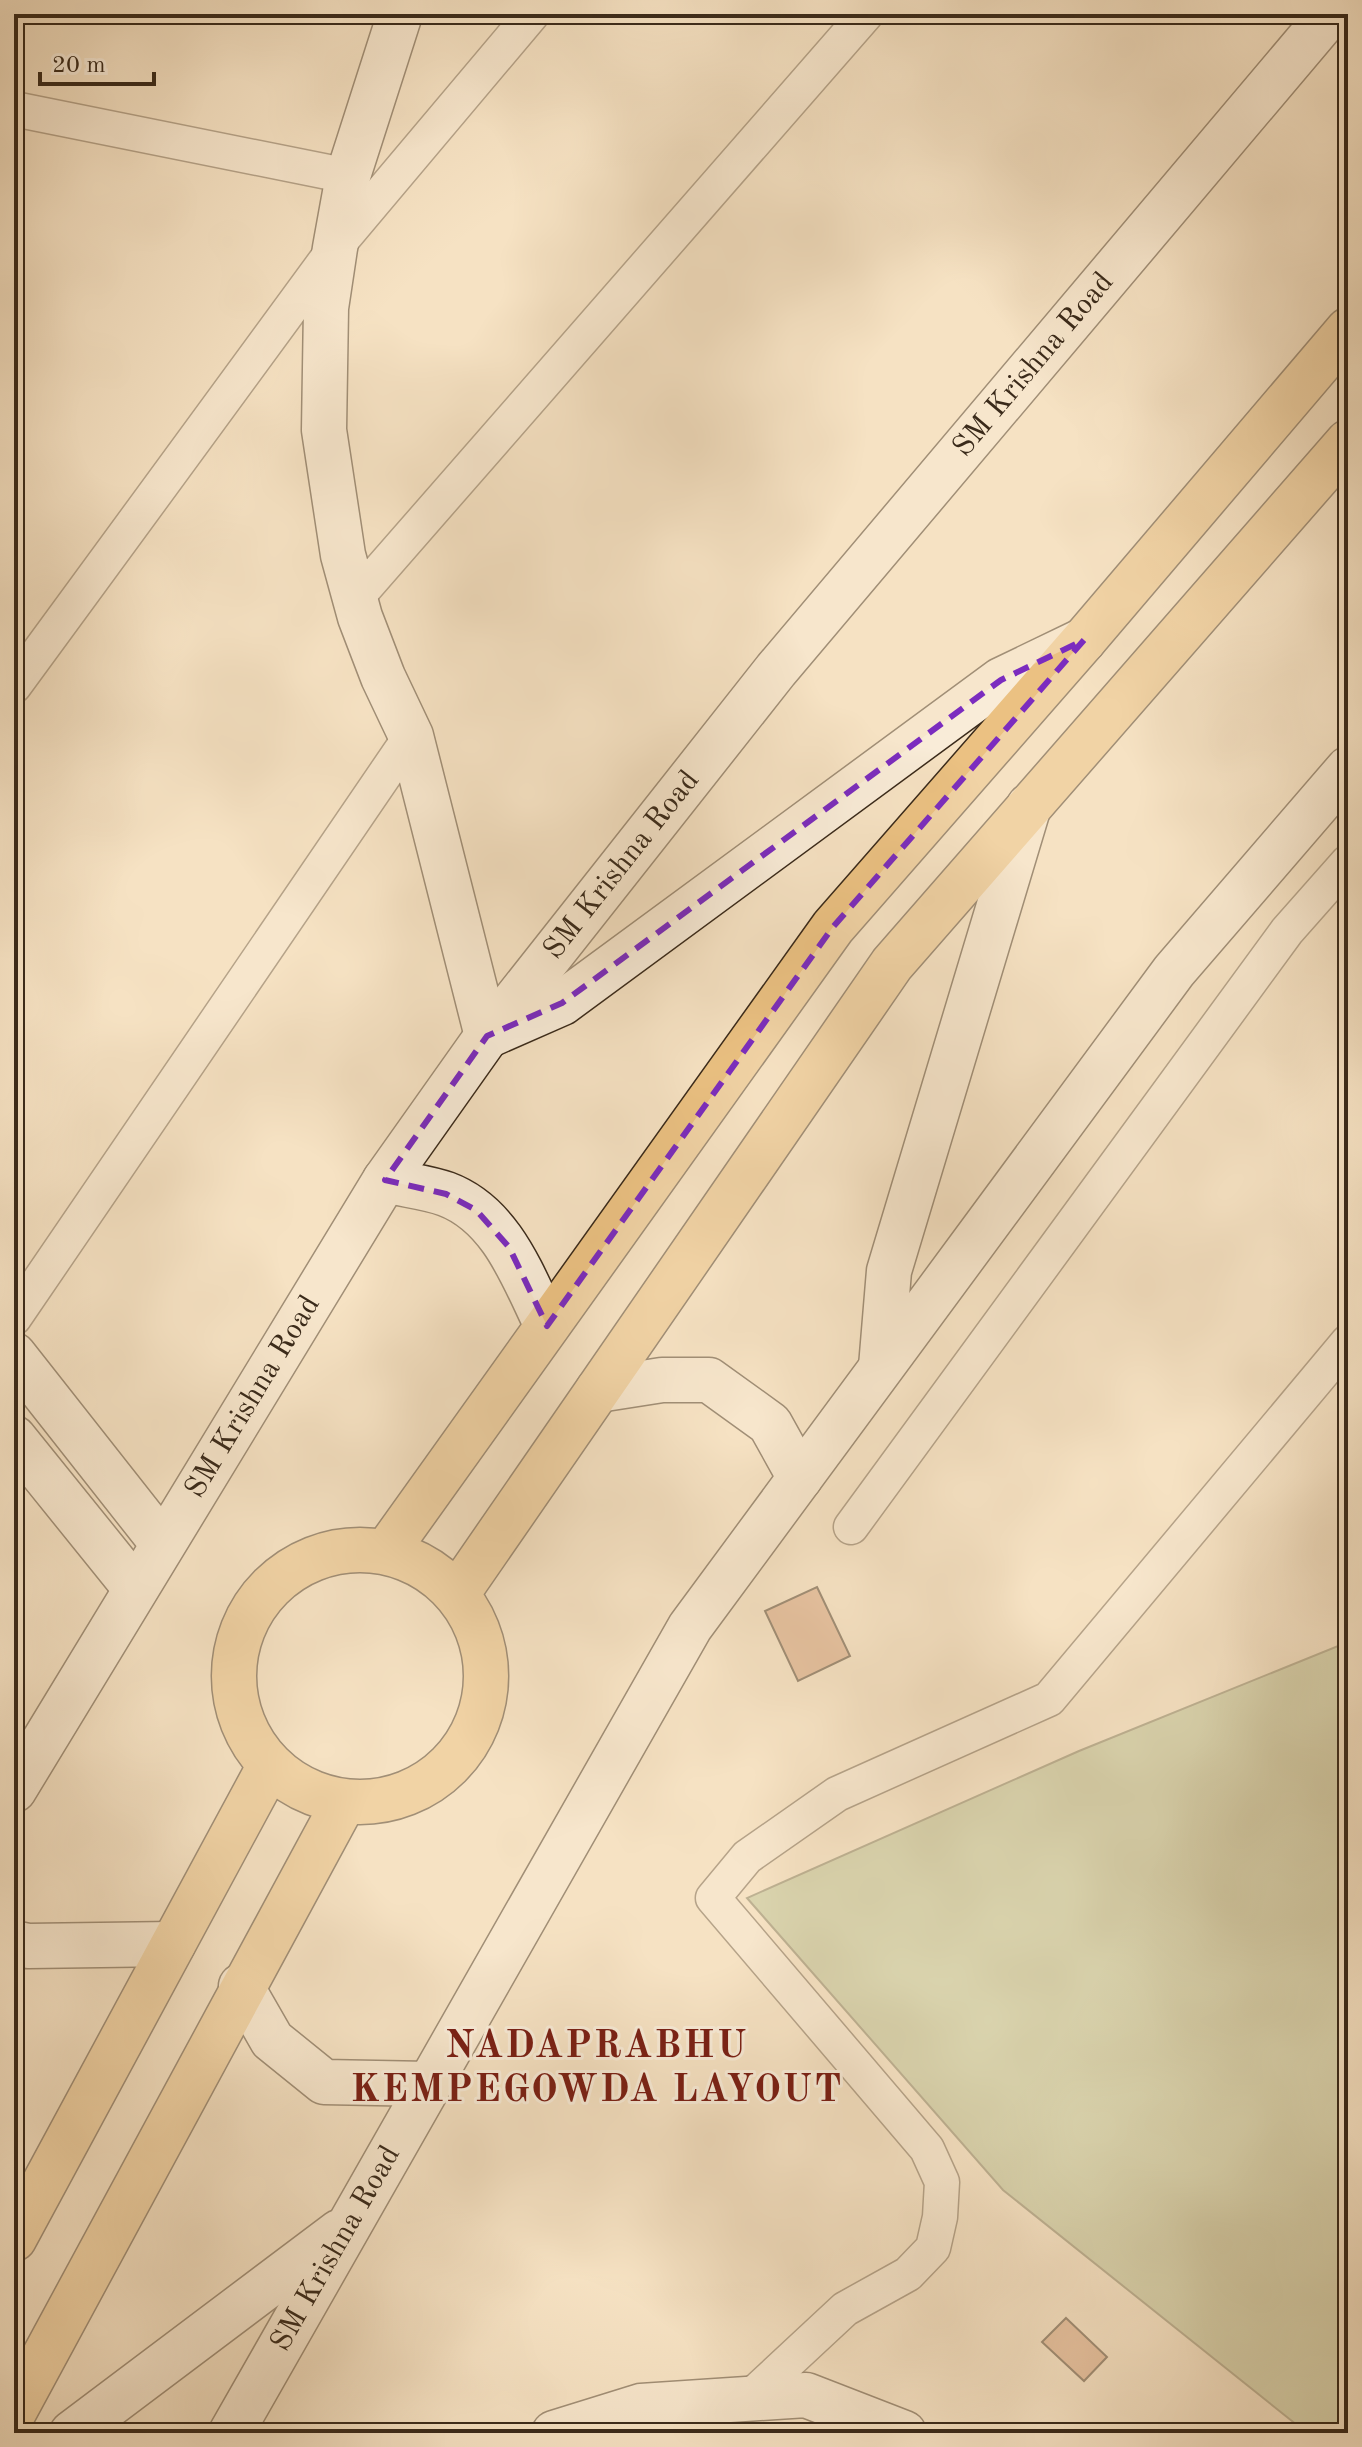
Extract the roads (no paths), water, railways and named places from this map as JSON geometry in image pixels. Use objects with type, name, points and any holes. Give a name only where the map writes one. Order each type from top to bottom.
[{"type":"highway","points":[[386,1552],[833,927],[1084,640],[1348,330]]},
{"type":"highway","points":[[457,1594],[892,964],[1348,442]]},
{"type":"highway","points":[[346,1550],[386,1552],[423,1566],[457,1594],[479,1632],[487,1675],[480,1718],[459,1756],[427,1784],[387,1800],[344,1802],[302,1789],[270,1765],[246,1731],[234,1693],[235,1653],[248,1615],[273,1583],[306,1560],[346,1550]]},
{"type":"highway","points":[[14,2239],[270,1765]]},
{"type":"highway","points":[[14,2412],[241,1986],[344,1802]]},
{"type":"street","points":[[400,14],[348,176],[326,308],[324,430],[333,504],[355,599],[383,677],[411,736],[487,1036],[562,1003],[1001,680],[1084,640]]},
{"type":"street","points":[[14,686],[335,248],[532,14]]},
{"type":"street","points":[[355,599],[866,14]]},
{"type":"street","name":"SM Krishna Road","points":[[14,1790],[385,1180],[487,1036],[776,670],[1330,14]]},
{"type":"street","points":[[14,109],[348,176]]},
{"type":"street","points":[[14,1318],[411,736]]},
{"type":"street","name":"SM Krishna Road","points":[[231,2433],[690,1627],[1174,971],[1348,769]]},
{"type":"street","points":[[881,1368],[889,1271],[1029,806]]},
{"type":"street","points":[[851,1527],[1287,931],[1348,862]]},
{"type":"street","points":[[385,1180],[446,1194],[476,1210],[509,1247],[547,1326]]},
{"type":"street","points":[[758,2390],[845,2309],[908,2274],[933,2248],[940,2217],[942,2182],[927,2149],[713,1898],[747,1857],[837,1794],[1049,1699],[1348,1342]]},
{"type":"street","points":[[14,1355],[162,1543]]},
{"type":"street","points":[[598,1390],[662,1380],[709,1380],[770,1424],[800,1478]]},
{"type":"street","points":[[14,1438],[135,1588]]},
{"type":"street","points":[[14,1943],[28,1946],[173,1944]]},
{"type":"street","points":[[241,1986],[272,2040],[324,2082],[429,2084]]},
{"type":"street","points":[[72,2433],[353,2221]]},
{"type":"street","points":[[554,2433],[806,2395],[904,2433]]},
{"type":"district","name":"NADAPRABHU KEMPEGOWDA LAYOUT","points":[[597,2069]]}]
